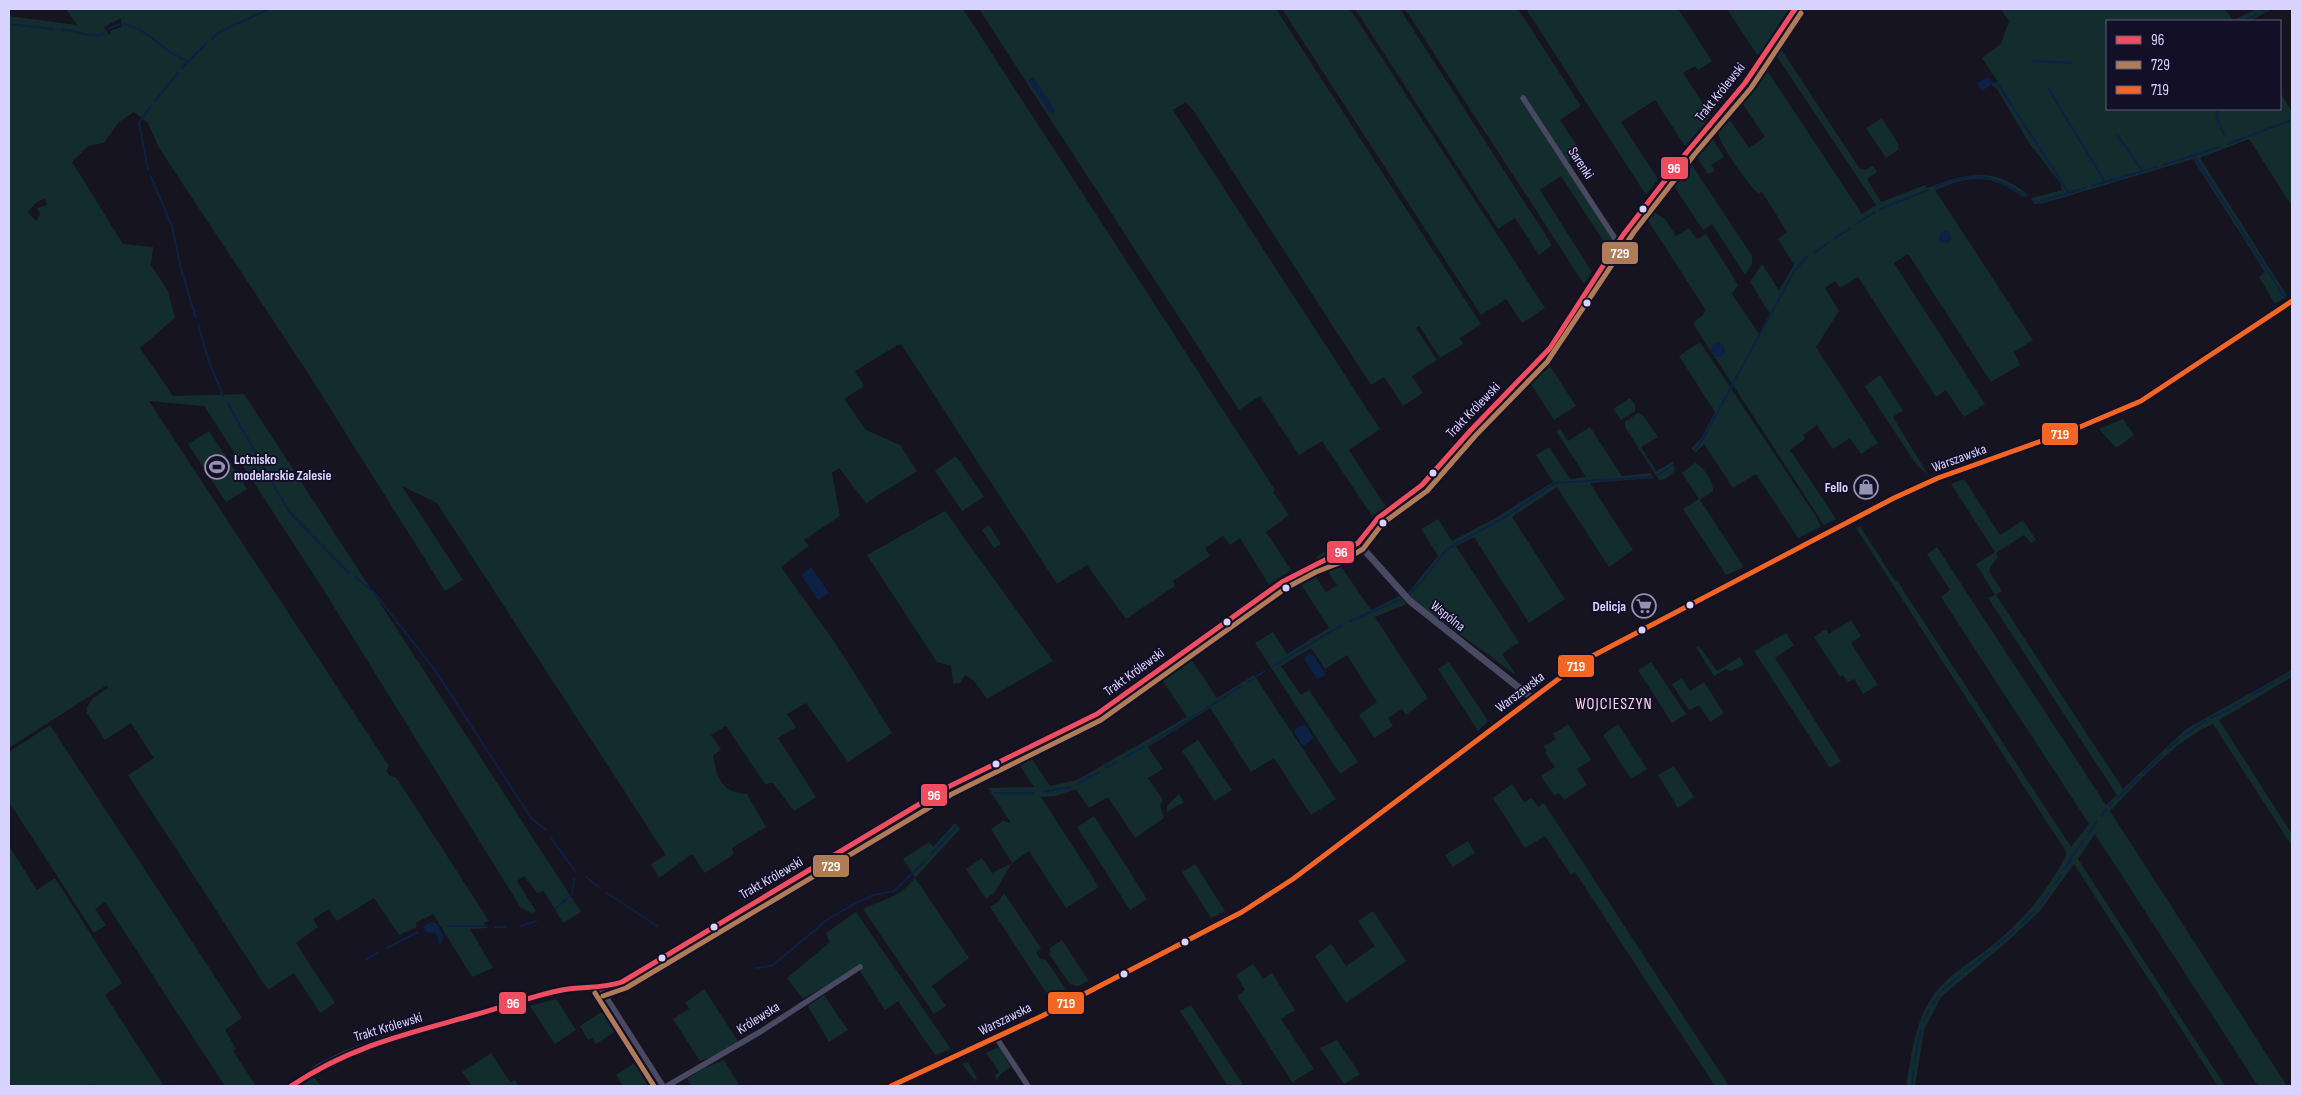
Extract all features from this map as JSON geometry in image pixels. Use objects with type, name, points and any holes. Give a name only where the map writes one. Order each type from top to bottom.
[{"type":"main road","name":"Warszawska","points":[[890,1086],[996,1037],[1190,940],[1267,897],[1580,662],[1894,498],[1938,478],[2075,428],[2142,401],[2292,300]]},
{"type":"street","name":"Trakt Królewski","points":[[291,1086],[318,1068],[346,1054],[384,1040],[562,990],[578,988],[601,990],[622,982],[948,787],[1004,758],[1068,730],[1096,714],[1282,582],[1313,565],[1336,556],[1358,543],[1378,518],[1422,485],[1470,430],[1542,357],[1618,243],[1687,152],[1745,83],[1795,9]]},
{"type":"street","name":"Sarenki","points":[[1523,98],[1618,243]]},
{"type":"street","name":"Wspólna","points":[[1358,543],[1410,601],[1532,698]]},
{"type":"street","name":"Królewska","points":[[667,1086],[760,1032],[860,967]]},
{"type":"street","points":[[601,990],[663,1086]]},
{"type":"street","points":[[996,1037],[1028,1086]]},
{"type":"green space","points":[[66,9],[963,9],[1275,490],[1273,492],[1289,515],[1266,532],[1291,570],[1269,585],[1240,538],[1230,545],[1223,536],[1205,548],[1210,556],[1173,581],[1175,586],[1126,619],[1087,565],[1057,584],[901,344],[896,346],[855,371],[864,386],[844,399],[866,430],[900,445],[917,471],[866,503],[839,468],[832,473],[840,516],[804,540],[809,546],[781,567],[838,647],[892,733],[848,762],[806,703],[787,714],[796,727],[778,738],[816,797],[794,811],[773,783],[765,784],[726,726],[711,735],[721,749],[713,756],[716,771],[722,783],[732,791],[747,794],[766,827],[732,848],[734,854],[705,873],[692,854],[659,878],[651,864],[666,855],[437,503],[402,486],[463,580],[445,591],[306,370],[159,148],[148,123],[134,112],[119,122],[104,143],[88,146],[72,162],[123,244],[153,247],[151,265],[168,291],[175,318],[140,348],[173,396],[244,394],[581,912],[563,923],[544,891],[537,893],[524,876],[517,881],[536,911],[532,913],[521,908],[316,578],[204,406],[149,401],[389,766],[386,771],[390,776],[396,777],[489,921],[484,923],[488,928],[470,929],[493,968],[472,977],[433,914],[416,923],[417,927],[399,935],[374,898],[337,921],[329,909],[313,919],[318,927],[296,943],[335,1003],[320,1013],[294,973],[268,990],[128,775],[154,758],[131,723],[105,740],[87,713],[87,707],[93,698],[108,688],[107,685],[9,748],[9,16],[77,25]],"holes":[[[121,18],[121,27],[112,30],[109,35],[104,27]],[[45,198],[47,205],[37,208],[40,214],[36,221],[28,212],[36,203]]]},
{"type":"green space","points":[[979,9],[1276,9],[1481,324],[1460,338],[1463,344],[1440,358],[1419,326],[1416,328],[1437,360],[1412,376],[1423,393],[1403,406],[1384,377],[1371,385],[1195,113],[1186,102],[1173,110],[1380,429],[1349,450],[1386,507],[1372,516],[1322,441],[1299,455],[1260,396],[1239,410]]},
{"type":"green space","points":[[1282,9],[1350,9],[1545,308],[1522,323],[1506,299],[1481,315]]},
{"type":"green space","points":[[1355,9],[1400,9],[1552,245],[1539,255],[1515,218],[1498,229]]},
{"type":"green space","points":[[1405,9],[1518,9],[1581,106],[1560,120],[1581,152],[1568,162],[1616,236],[1608,248],[1561,176],[1540,190],[1592,272],[1584,284]]},
{"type":"green space","points":[[1526,9],[1678,9],[1712,61],[1698,70],[1695,66],[1683,73],[1711,116],[1685,146],[1655,100],[1621,122],[1658,179],[1646,195]]},
{"type":"green space","points":[[1727,9],[1789,9],[1758,56]]},
{"type":"green space","points":[[2001,9],[2225,9],[2233,20],[2106,20],[2106,110],[2281,110],[2281,94],[2292,112],[2292,206],[2249,139],[2200,158],[2287,296],[2275,304],[2259,277],[2265,272],[2193,159],[2044,203],[2034,204],[2031,198],[2062,190],[2061,184],[2029,143],[1997,89],[1992,85],[1992,82],[1998,82],[1982,58],[2001,44],[2009,21]]},
{"type":"green space","points":[[2257,9],[2272,9],[2252,20],[2233,20]]},
{"type":"green space","points":[[1779,46],[1860,169],[1865,170],[1873,166],[1877,172],[1867,179],[1881,202],[1925,185],[1927,188],[1954,179],[1979,175],[2003,179],[2028,195],[2026,198],[1999,183],[1980,179],[1957,182],[1935,190],[2033,340],[2014,352],[2020,365],[1991,382],[1908,254],[1894,263],[1985,404],[1964,417],[1946,390],[1936,397],[1858,277],[1840,288],[1835,281],[1825,288],[1839,311],[1816,347],[1878,443],[1861,454],[1850,438],[1833,449],[1817,425],[1803,435],[1805,439],[1790,450],[1836,519],[1824,525],[1694,325],[1694,322],[1703,315],[1705,309],[1647,219],[1653,211],[1665,219],[1676,236],[1689,228],[1697,239],[1706,234],[1738,285],[1732,294],[1759,334],[1770,314],[1750,282],[1762,264],[1779,290],[1794,265],[1778,239],[1787,232],[1762,192],[1758,194],[1733,162],[1722,143],[1716,126],[1725,113],[1749,148],[1765,137],[1742,103],[1737,102],[1764,66],[1862,214],[1876,205],[1774,52]]},
{"type":"green space","points":[[1882,118],[1899,145],[1898,150],[1886,158],[1866,128]]},
{"type":"green space","points":[[1709,133],[1724,157],[1711,165],[1715,171],[1708,174],[1696,153],[1699,145]]},
{"type":"green space","points":[[1685,161],[1690,162],[1752,256],[1752,264],[1745,275],[1712,224],[1703,230],[1670,180]]},
{"type":"green space","points":[[1700,342],[1817,518],[1821,527],[1798,538],[1756,474],[1733,488],[1704,444],[1695,453],[1691,448],[1701,439],[1715,412],[1679,356]]},
{"type":"green space","points":[[1548,363],[1576,406],[1554,420],[1529,381]]},
{"type":"green space","points":[[1880,375],[1903,410],[1893,417],[1928,475],[1916,464],[1865,386]]},
{"type":"green space","points":[[1630,398],[1635,405],[1635,411],[1621,420],[1613,409]]},
{"type":"green space","points":[[1638,413],[1642,414],[1658,437],[1641,447],[1656,471],[1673,462],[1675,471],[1665,479],[1659,480],[1625,427],[1625,422]]},
{"type":"green space","points":[[2123,419],[2134,435],[2116,448],[2099,429]]},
{"type":"green space","points":[[1590,427],[1622,476],[1650,473],[1653,478],[1590,483],[1633,550],[1609,567],[1557,487],[1512,517],[1565,599],[1529,623],[1474,537],[1456,546],[1519,642],[1502,654],[1517,676],[1412,599],[1408,593],[1438,556],[1421,529],[1438,519],[1452,541],[1494,519],[1553,482],[1536,455],[1549,447],[1570,479],[1586,477],[1556,431],[1560,429],[1568,441]]},
{"type":"green space","name":"Lotnisko modelarskie Zalesie","points":[[209,431],[247,489],[226,502],[188,444]]},
{"type":"green space","points":[[956,456],[984,497],[962,511],[935,471]]},
{"type":"green space","points":[[1695,463],[1707,475],[1713,487],[1713,491],[1700,500],[1744,567],[1726,575],[1683,509],[1699,499],[1682,473]]},
{"type":"green space","points":[[1964,479],[2000,535],[2023,520],[2036,540],[2031,543],[2024,535],[1996,553],[1998,557],[1989,571],[2002,591],[1996,595],[2123,789],[2186,729],[2292,670],[2292,677],[2219,720],[2292,834],[2292,846],[2213,724],[2199,731],[2171,751],[2110,811],[2287,1086],[2258,1086],[2095,834],[2078,859],[2225,1086],[2218,1086],[2074,864],[2040,911],[2009,940],[1941,997],[1924,1030],[1915,1086],[1906,1086],[1916,1032],[1924,1012],[1935,993],[1950,977],[1994,944],[2027,913],[2060,867],[2067,853],[1856,528],[1860,526],[1895,581],[1897,580],[2071,847],[2089,824],[1941,597],[1950,590],[1927,554],[1937,547],[2106,805],[2117,795],[1988,598],[1995,595],[1976,564],[1995,552],[1951,484]]},
{"type":"green space","points":[[945,511],[1053,661],[987,699],[974,681],[965,675],[960,683],[953,684],[951,666],[937,662],[867,555]]},
{"type":"green space","points":[[989,525],[1001,544],[994,548],[982,530]]},
{"type":"green space","points":[[1345,542],[1349,547],[1318,560],[1316,557],[1326,551],[1330,552]]},
{"type":"green space","points":[[1338,562],[1371,610],[1400,596],[1407,604],[1375,617],[1428,698],[1406,715],[1402,709],[1388,718],[1393,726],[1374,738],[1359,715],[1377,702],[1347,655],[1325,669],[1311,648],[1281,666],[1301,695],[1309,690],[1358,762],[1340,774],[1255,643],[1273,632],[1287,654],[1329,628],[1297,578],[1312,571],[1326,592],[1337,585],[1325,567]]},
{"type":"green space","points":[[1851,620],[1861,636],[1851,643],[1878,685],[1863,694],[1854,679],[1848,682],[1843,675],[1840,677],[1814,637],[1826,629],[1829,634]]},
{"type":"green space","points":[[1786,633],[1794,645],[1775,658],[1841,761],[1830,768],[1754,651]]},
{"type":"green space","points":[[1699,646],[1717,671],[1740,657],[1744,665],[1731,671],[1726,669],[1714,676],[1696,647]]},
{"type":"green space","points":[[1187,653],[1217,698],[1254,675],[1336,799],[1311,815],[1274,758],[1251,772],[1210,708],[1148,747],[1163,769],[1148,778],[1163,800],[1160,805],[1164,818],[1135,838],[1108,797],[1089,808],[1076,789],[1056,796],[1041,797],[1099,887],[1066,908],[1029,851],[1012,863],[991,829],[1003,821],[1011,823],[988,788],[1034,787],[1016,759],[1028,753],[1050,786],[1077,780],[1187,717],[1158,674]]},
{"type":"green space","points":[[1449,662],[1488,721],[1478,731],[1438,669]]},
{"type":"green space","points":[[1651,662],[1686,714],[1672,723],[1638,670]]},
{"type":"green space","points":[[1682,678],[1690,691],[1704,682],[1724,713],[1710,722],[1699,705],[1689,710],[1672,684]]},
{"type":"green space","points":[[1568,724],[1591,760],[1577,769],[1587,785],[1564,800],[1559,793],[1554,795],[1541,776],[1555,767],[1545,752],[1547,751],[1544,746],[1556,739],[1553,734]]},
{"type":"green space","points":[[1618,724],[1647,769],[1631,779],[1603,735]]},
{"type":"green space","points":[[50,725],[242,1018],[225,1030],[236,1049],[233,1051],[256,1086],[225,1086],[105,902],[95,909],[106,925],[94,933],[9,802],[9,752]]},
{"type":"green space","points":[[1198,740],[1232,790],[1215,801],[1182,751]]},
{"type":"green space","points":[[1674,766],[1694,797],[1678,808],[1658,775]]},
{"type":"green space","points":[[1512,784],[1524,802],[1532,798],[1538,807],[1544,803],[1729,1086],[1715,1086],[1575,872],[1571,875],[1545,836],[1525,848],[1493,798]]},
{"type":"green space","points":[[1179,794],[1184,802],[1167,812],[1167,806]]},
{"type":"green space","points":[[1094,816],[1147,899],[1130,910],[1077,827]]},
{"type":"green space","points":[[955,823],[960,829],[915,878],[969,958],[932,986],[946,1006],[934,1014],[863,909],[892,897],[905,889],[915,877],[903,859],[929,842],[933,847]]},
{"type":"green space","points":[[1468,841],[1475,853],[1453,867],[1445,855]]},
{"type":"green space","points":[[9,846],[37,890],[55,878],[122,983],[105,995],[164,1086],[95,1086],[94,1084],[91,1086],[9,1086]]},
{"type":"green space","points":[[982,858],[992,873],[1012,863],[994,893],[986,899],[966,869]]},
{"type":"green space","points":[[1195,864],[1225,911],[1211,918],[1182,872]]},
{"type":"green space","points":[[1004,893],[1041,948],[1036,952],[1040,959],[1046,960],[1065,988],[1063,994],[1051,1000],[990,907],[999,901]]},
{"type":"green space","points":[[1373,911],[1406,961],[1346,1003],[1315,956],[1331,944],[1346,966],[1375,946],[1358,921]]},
{"type":"green space","points":[[856,912],[951,1049],[935,1055],[898,1001],[885,1010],[860,971],[861,965],[803,999],[787,978],[830,942],[826,933]]},
{"type":"green space","points":[[1062,940],[1089,981],[1078,986],[1070,984],[1049,954],[1051,952],[1049,949]]},
{"type":"green space","points":[[1253,964],[1263,979],[1272,973],[1295,1010],[1281,1019],[1314,1069],[1292,1082],[1237,996],[1245,990],[1236,975]]},
{"type":"green space","points":[[704,989],[738,1041],[719,1054],[700,1061],[673,1019],[689,1009],[685,1003]]},
{"type":"green space","points":[[824,995],[848,1030],[829,1042],[808,1006]]},
{"type":"green space","points":[[556,999],[576,1030],[555,1044],[530,1006]]},
{"type":"green space","points":[[1191,1005],[1244,1086],[1228,1086],[1180,1011]]},
{"type":"green space","points":[[606,1009],[619,1029],[596,1044],[592,1038],[588,1040],[580,1026]]},
{"type":"green space","points":[[1337,1040],[1360,1074],[1344,1084],[1320,1048]]},
{"type":"green space","points":[[999,1047],[1011,1067],[996,1080],[995,1075],[999,1072],[986,1053]]},
{"type":"green space","points":[[491,1053],[510,1082],[515,1080],[519,1086],[472,1086],[462,1072]]},
{"type":"green space","points":[[640,1060],[657,1086],[623,1086],[616,1075]]},
{"type":"green space","points":[[724,1060],[740,1086],[691,1086],[687,1079],[704,1068]]},
{"type":"green space","points":[[968,1062],[977,1078],[975,1080],[979,1086],[962,1064]]},
{"type":"green space","points":[[314,1077],[321,1086],[301,1086]]},
{"type":"water","points":[[1033,77],[1055,110],[1053,115],[1029,82],[1029,79]]},
{"type":"water","points":[[1988,77],[1992,80],[1992,84],[1982,91],[1977,83]]},
{"type":"water","points":[[1943,231],[1947,231],[1951,237],[1947,243],[1943,243],[1939,239],[1939,235]]},
{"type":"water","points":[[1718,343],[1723,345],[1725,350],[1723,355],[1718,357],[1713,355],[1711,350],[1713,345]]},
{"type":"water","points":[[811,567],[829,593],[818,600],[801,575]]},
{"type":"water","points":[[1310,653],[1325,673],[1324,676],[1317,679],[1304,659]]},
{"type":"water","points":[[1305,724],[1314,738],[1305,745],[1302,745],[1294,732],[1296,728]]},
{"type":"water","points":[[430,922],[436,923],[444,937],[439,945],[438,936],[435,933],[426,932],[423,927]]},
{"type":"waterway","points":[[212,39],[219,32],[269,9]]},
{"type":"waterway","points":[[2263,11],[2267,9]]},
{"type":"waterway","points":[[2245,20],[2256,15]]},
{"type":"waterway","points":[[9,24],[54,29]]},
{"type":"waterway","points":[[109,29],[117,25],[133,27],[187,61]]},
{"type":"waterway","points":[[62,30],[87,35],[104,34]]},
{"type":"waterway","points":[[182,68],[206,44]]},
{"type":"waterway","points":[[2032,61],[2072,63]]},
{"type":"waterway","points":[[155,101],[178,73]]},
{"type":"waterway","points":[[1992,82],[1998,84],[2068,192]]},
{"type":"waterway","points":[[2048,88],[2105,182]]},
{"type":"waterway","points":[[148,170],[139,123],[151,106]]},
{"type":"waterway","points":[[2218,110],[2216,115],[2224,135]]},
{"type":"waterway","points":[[2227,144],[2289,121]]},
{"type":"waterway","points":[[2117,135],[2142,170]]},
{"type":"waterway","points":[[2163,165],[2220,147]]},
{"type":"waterway","points":[[2194,156],[2285,298]]},
{"type":"waterway","points":[[2092,186],[2157,167]]},
{"type":"waterway","points":[[151,177],[172,226],[181,269],[196,318]]},
{"type":"waterway","points":[[1935,187],[1962,178],[1982,177],[1991,179],[2026,196]]},
{"type":"waterway","points":[[2034,201],[2038,202],[2085,188]]},
{"type":"waterway","points":[[1880,209],[1928,190]]},
{"type":"waterway","points":[[1856,224],[1875,212]]},
{"type":"waterway","points":[[1834,239],[1850,228]]},
{"type":"waterway","points":[[1815,252],[1828,243]]},
{"type":"waterway","points":[[1695,450],[1703,439],[1794,271],[1808,256]]},
{"type":"waterway","points":[[198,324],[208,359],[223,396]]},
{"type":"waterway","points":[[228,404],[289,512],[349,573]]},
{"type":"waterway","points":[[1658,475],[1673,465]]},
{"type":"waterway","points":[[1408,595],[1422,581],[1447,549],[1505,517],[1555,483],[1650,477]]},
{"type":"waterway","points":[[355,577],[374,592],[437,673],[531,818],[546,830]]},
{"type":"waterway","points":[[1350,621],[1404,598]]},
{"type":"waterway","points":[[1273,666],[1342,625]]},
{"type":"waterway","points":[[1248,682],[1265,671]]},
{"type":"waterway","points":[[2280,679],[2292,673]]},
{"type":"waterway","points":[[2252,695],[2273,683]]},
{"type":"waterway","points":[[1149,744],[1242,686]]},
{"type":"waterway","points":[[2233,707],[2245,700]]},
{"type":"waterway","points":[[2210,718],[2229,710]]},
{"type":"waterway","points":[[2185,735],[2206,720]]},
{"type":"waterway","points":[[2168,749],[2179,739]]},
{"type":"waterway","points":[[1124,758],[1143,747]]},
{"type":"waterway","points":[[2143,773],[2162,755]]},
{"type":"waterway","points":[[1106,768],[1116,762]]},
{"type":"waterway","points":[[1077,784],[1099,772]]},
{"type":"waterway","points":[[2131,785],[2139,777]]},
{"type":"waterway","points":[[1043,792],[1070,787]]},
{"type":"waterway","points":[[2116,799],[2129,787]]},
{"type":"waterway","points":[[995,793],[1033,793]]},
{"type":"waterway","points":[[2109,806],[2112,802]]},
{"type":"waterway","points":[[2101,816],[2106,810]]},
{"type":"waterway","points":[[2088,835],[2097,821]]},
{"type":"waterway","points":[[931,854],[956,827]]},
{"type":"waterway","points":[[551,838],[575,871]]},
{"type":"waterway","points":[[2064,869],[2083,841]]},
{"type":"waterway","points":[[756,968],[772,966],[828,919],[854,904],[874,895],[894,891],[925,861]]},
{"type":"waterway","points":[[2056,883],[2061,875]]},
{"type":"waterway","points":[[586,877],[599,887]]},
{"type":"waterway","points":[[556,908],[572,894],[574,879]]},
{"type":"waterway","points":[[607,893],[657,926]]},
{"type":"waterway","points":[[2040,905],[2049,893]]},
{"type":"waterway","points":[[2021,925],[2035,911]]},
{"type":"waterway","points":[[521,926],[536,921]]},
{"type":"waterway","points":[[448,926],[486,926]]},
{"type":"waterway","points":[[495,927],[506,927]]},
{"type":"waterway","points":[[1995,947],[2015,930]]},
{"type":"waterway","points":[[387,948],[418,932]]},
{"type":"waterway","points":[[701,938],[708,940]]},
{"type":"waterway","points":[[1964,972],[1990,951]]},
{"type":"waterway","points":[[366,959],[378,953]]},
{"type":"waterway","points":[[1943,990],[1960,975]]},
{"type":"waterway","points":[[1932,1005],[1938,996]]},
{"type":"waterway","points":[[1923,1022],[1929,1010]]},
{"type":"waterway","points":[[1914,1063],[1921,1029]]},
{"type":"waterway","points":[[1912,1086],[1913,1071]]},
{"type":"transit line","name":"96","points":[[291,1086],[335,1061],[402,1035],[551,992],[607,986],[622,982],[948,787],[1097,714],[1282,582],[1358,543],[1378,518],[1422,485],[1471,430],[1550,348],[1623,235],[1687,152],[1745,83],[1795,9]]},
{"type":"transit line","name":"729","points":[[603,996],[626,988],[952,794],[1101,720],[1286,588],[1316,572],[1339,563],[1363,549],[1383,523],[1427,491],[1476,435],[1547,362],[1634,232],[1694,155],[1751,88],[1801,13]]},
{"type":"transit line","name":"719","points":[[891,1086],[1042,1016],[1242,912],[1293,879],[1581,662],[1894,498],[1938,478],[2075,429],[2141,401],[2292,301]]},
{"type":"transit line","name":"729","points":[[595,993],[654,1086]]},
{"type":"place","name":"Lotnisko modelarskie Zalesie","points":[[217,467]]},
{"type":"place","name":"Fello","points":[[1866,487]]},
{"type":"place","name":"Delicja","points":[[1644,606]]},
{"type":"district","name":"WOJCIESZYN","points":[[1614,704]]}]
